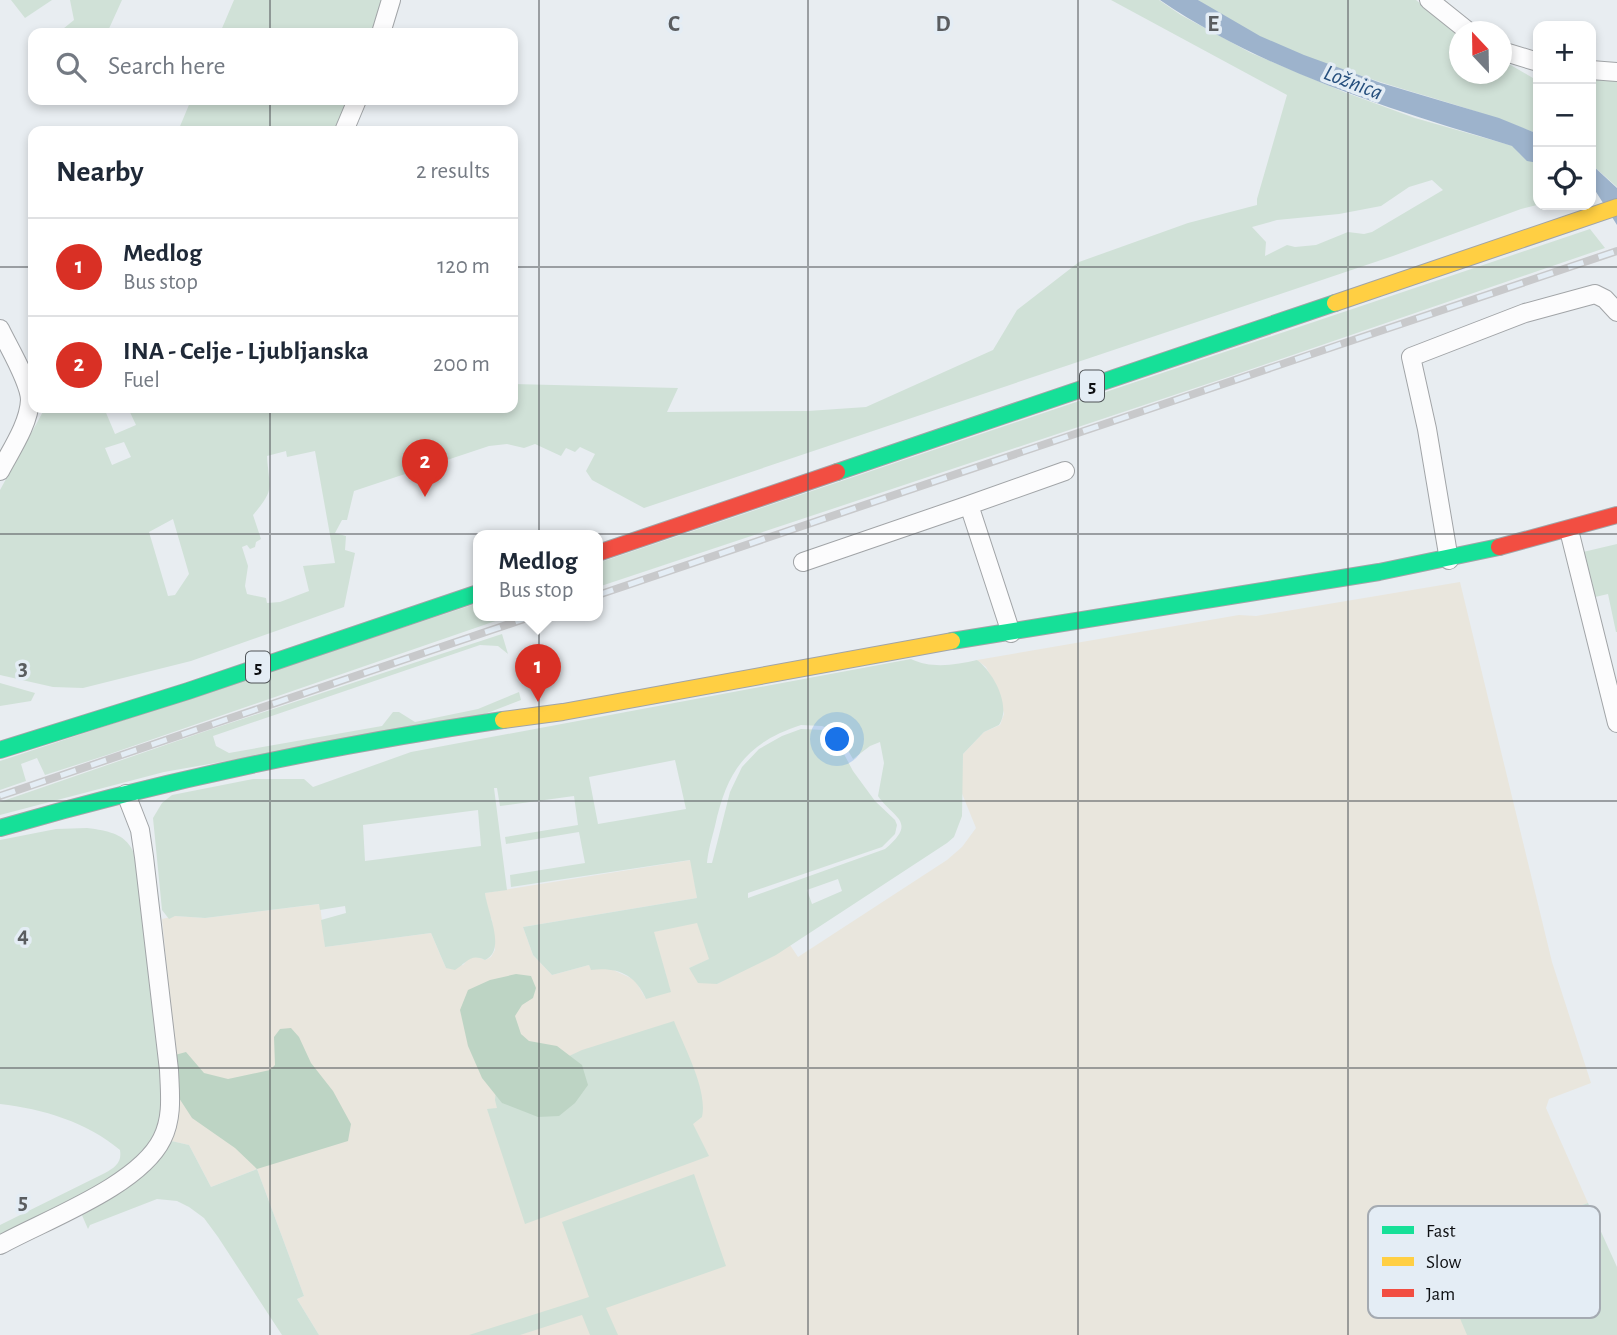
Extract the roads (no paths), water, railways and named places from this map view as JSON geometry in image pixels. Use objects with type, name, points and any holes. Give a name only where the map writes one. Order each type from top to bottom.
[{"type":"street","points":[[382,28],[391,0]]},
{"type":"street","points":[[1429,0],[1455,21]]},
{"type":"street","points":[[1512,54],[1533,60]]},
{"type":"street","points":[[1596,70],[1617,72]]},
{"type":"street","points":[[346,126],[355,105]]},
{"type":"street","name":"5","points":[[603,551],[1617,207]]},
{"type":"street","points":[[1449,560],[1427,429],[1411,357],[1525,313],[1595,294],[1605,299],[1617,312]]},
{"type":"street","points":[[0,329],[28,388]]},
{"type":"street","points":[[0,471],[16,442],[28,408]]},
{"type":"street","points":[[803,562],[1065,471]]},
{"type":"street","points":[[969,505],[1011,633]]},
{"type":"street","points":[[0,828],[125,794],[299,756],[1137,610],[1373,574],[1449,560],[1617,515]]},
{"type":"street","points":[[1569,530],[1617,723]]},
{"type":"street","name":"5","points":[[0,750],[473,595]]},
{"type":"street","name":"5","points":[[0,741],[36,739]]},
{"type":"street","points":[[0,1245],[136,1171],[162,1139],[168,1121],[171,1103],[169,1070],[144,857],[140,830],[125,794]]},
{"type":"water","name":"Ložnica","points":[[1160,0],[1198,0],[1260,36],[1304,55],[1381,83],[1499,118],[1533,132],[1533,162],[1527,161],[1512,146],[1375,103],[1286,68],[1201,25]]},
{"type":"water","points":[[1596,169],[1617,188],[1617,225],[1596,192]]},
{"type":"railway","points":[[603,593],[1617,251]]},
{"type":"railway","points":[[0,796],[518,621]]},
{"type":"place","name":"INA - Celje - Ljubljanska","points":[[425,497]]},
{"type":"place","name":"Medlog","points":[[538,702]]}]
